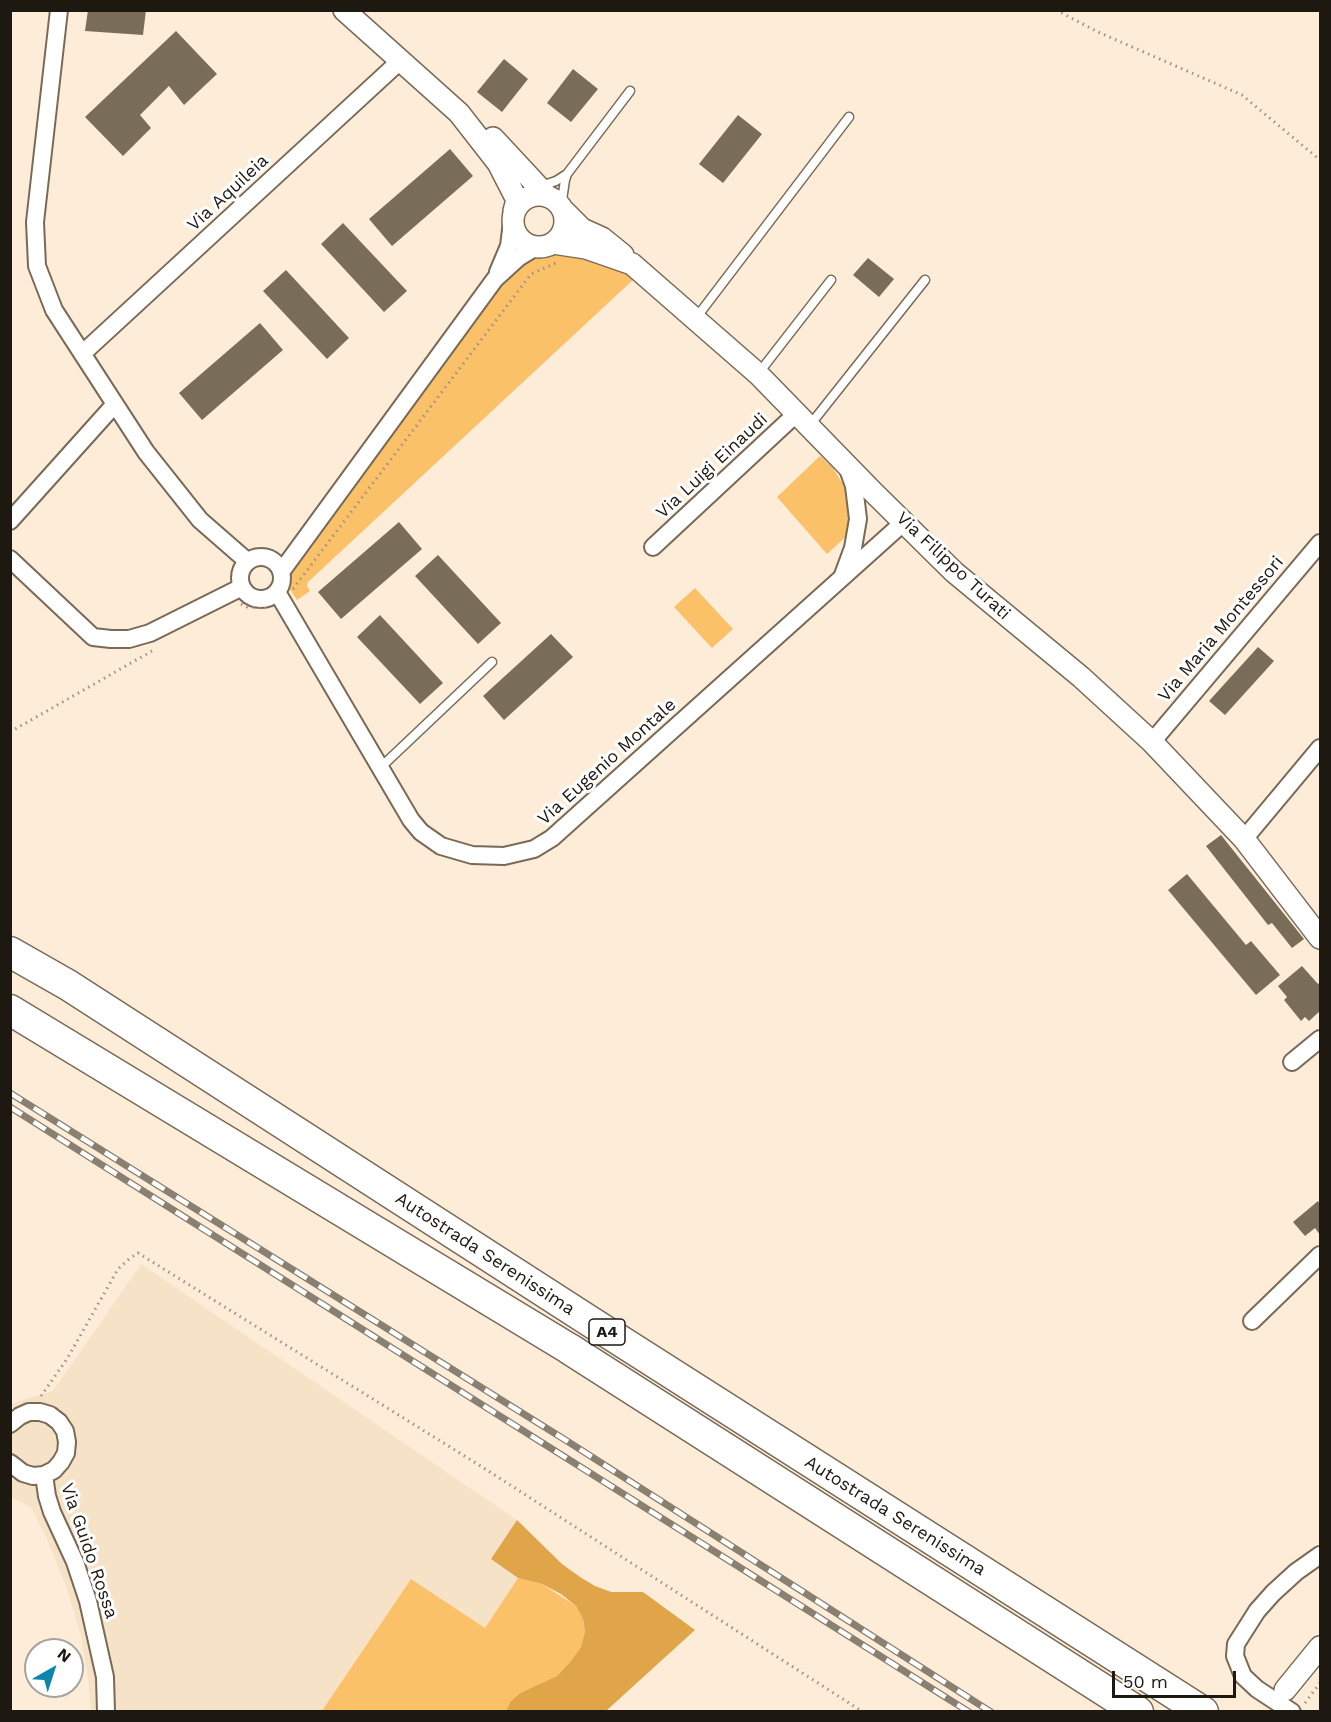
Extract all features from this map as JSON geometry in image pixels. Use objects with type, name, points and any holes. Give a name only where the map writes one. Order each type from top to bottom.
[{"type":"highway","name":"Autostrada Serenissima","points":[[10,952],[78,992],[1203,1712]]},
{"type":"highway","name":"Autostrada Serenissima","points":[[10,1010],[568,1348],[1138,1712]]},
{"type":"street","points":[[58,10],[35,222],[37,266],[54,310],[146,452],[200,520],[247,561]]},
{"type":"street","points":[[344,10],[459,113],[500,144],[520,168],[582,229],[612,244],[632,264]]},
{"type":"street","name":"Via Aquileia","points":[[83,353],[400,61]]},
{"type":"street","points":[[459,113],[498,163],[515,195],[509,246],[495,279]]},
{"type":"street","points":[[281,572],[495,279],[518,258],[551,250],[560,237],[566,220],[552,200],[531,195],[524,199],[513,216],[517,236],[528,245],[551,250]]},
{"type":"street","name":"Via Filippo Turati","points":[[551,250],[586,248],[632,264],[696,318],[758,374],[954,572],[1081,677],[1152,742],[1244,839],[1320,938]]},
{"type":"street","points":[[13,515],[115,404]]},
{"type":"street","name":"Via Luigi Einaudi","points":[[653,547],[803,419]]},
{"type":"street","name":"Via Eugenio Montale","points":[[842,578],[853,548],[858,519],[854,486],[846,464]]},
{"type":"street","name":"Via Eugenio Montale","points":[[280,597],[380,769],[411,820],[421,832],[441,846],[458,852],[488,857],[518,854],[534,849],[552,838],[904,522]]},
{"type":"street","name":"Via Maria Montessori","points":[[1152,742],[1320,543]]},
{"type":"street","points":[[10,559],[93,637],[129,639],[150,633],[246,593],[258,599],[280,597],[282,579],[279,566],[267,557],[247,561],[239,573],[239,595]]},
{"type":"street","points":[[1244,839],[1320,748]]},
{"type":"street","points":[[1292,1062],[1320,1039]]},
{"type":"street","points":[[1252,1321],[1320,1255]]},
{"type":"street","points":[[10,1424],[29,1412]]},
{"type":"street","name":"Via Guido Rossa","points":[[10,1463],[23,1473],[33,1476],[44,1475],[54,1470],[66,1452],[65,1431],[59,1422],[50,1415],[29,1412]]},
{"type":"street","name":"Via Guido Rossa","points":[[44,1475],[52,1512],[75,1562],[88,1601],[105,1677],[106,1712]]},
{"type":"street","points":[[1298,1707],[1257,1689],[1243,1676],[1235,1656],[1236,1644],[1245,1628],[1273,1593],[1296,1572],[1320,1555]]},
{"type":"street","points":[[1285,1690],[1320,1647]]},
{"type":"lane","points":[[552,200],[567,174],[630,90]]},
{"type":"lane","points":[[696,318],[849,117]]},
{"type":"lane","points":[[552,200],[551,183],[567,174]]},
{"type":"lane","points":[[758,374],[831,280]]},
{"type":"lane","points":[[803,419],[925,280]]},
{"type":"lane","points":[[380,769],[492,662]]},
{"type":"path","points":[[1056,10],[1098,32],[1242,95],[1320,160]]},
{"type":"path","points":[[239,595],[247,608],[268,608],[280,597],[551,250]]},
{"type":"path","points":[[10,732],[155,649]]},
{"type":"path","points":[[29,1412],[67,1359],[118,1269],[138,1253],[479,1465],[863,1712]]},
{"type":"path","points":[[1298,1707],[1320,1683]]},
{"type":"shaded area","points":[[576,251],[625,272],[634,279],[308,582],[307,586],[310,591],[297,600],[289,588],[291,574],[511,273],[530,258],[541,254]]},
{"type":"shaded area","points":[[820,456],[832,467],[847,490],[850,522],[848,535],[827,554],[777,497]]},
{"type":"shaded area","points":[[695,588],[733,629],[712,648],[674,607]]},
{"type":"shaded area","points":[[141,1264],[517,1520],[491,1559],[518,1578],[485,1628],[411,1579],[321,1711],[91,1711],[84,1638],[81,1638],[66,1586],[31,1507],[11,1497],[10,1404],[53,1391]]},
{"type":"shaded area","points":[[517,1520],[562,1564],[580,1577],[611,1592],[643,1592],[695,1630],[606,1711],[506,1711],[510,1702],[520,1693],[557,1676],[581,1647],[585,1631],[583,1619],[576,1606],[561,1594],[542,1584],[518,1578],[491,1559]]},
{"type":"shaded area","points":[[518,1578],[542,1584],[576,1606],[583,1619],[585,1631],[581,1647],[557,1676],[520,1693],[510,1702],[506,1711],[321,1712],[411,1579],[485,1628]]},
{"type":"building","points":[[88,10],[146,10],[143,35],[85,31]]},
{"type":"building","points":[[176,31],[217,74],[184,105],[169,86],[140,115],[151,128],[123,156],[85,117]]},
{"type":"building","points":[[504,59],[528,79],[502,112],[477,92]]},
{"type":"building","points":[[573,69],[598,89],[571,122],[547,103]]},
{"type":"building","points":[[738,115],[762,134],[723,183],[699,164]]},
{"type":"building","points":[[450,149],[473,176],[392,246],[369,219]]},
{"type":"building","points":[[343,223],[407,291],[384,312],[321,244]]},
{"type":"building","points":[[868,258],[894,279],[879,297],[853,275]]},
{"type":"building","points":[[286,270],[349,338],[327,359],[263,291]]},
{"type":"building","points":[[260,323],[283,350],[202,420],[179,393]]},
{"type":"building","points":[[399,522],[422,549],[341,619],[318,592]]},
{"type":"building","points":[[438,555],[501,623],[478,644],[415,576]]},
{"type":"building","points":[[380,615],[443,683],[420,704],[357,637]]},
{"type":"building","points":[[551,634],[573,657],[504,720],[483,696]]},
{"type":"building","points":[[1258,647],[1274,661],[1225,715],[1209,701]]},
{"type":"building","points":[[1221,835],[1304,939],[1292,948],[1272,923],[1268,925],[1206,846]]},
{"type":"building","points":[[1187,874],[1246,945],[1251,941],[1280,975],[1256,995],[1168,890]]},
{"type":"building","points":[[1302,966],[1318,984],[1320,982],[1320,1011],[1309,1021],[1305,1017],[1301,1021],[1284,1000],[1287,997],[1278,986]]},
{"type":"building","points":[[1318,1201],[1320,1204],[1320,1235],[1315,1228],[1305,1236],[1293,1222]]},
{"type":"railway","points":[[10,1093],[567,1441],[991,1712]]},
{"type":"railway","points":[[10,1107],[969,1712]]}]
